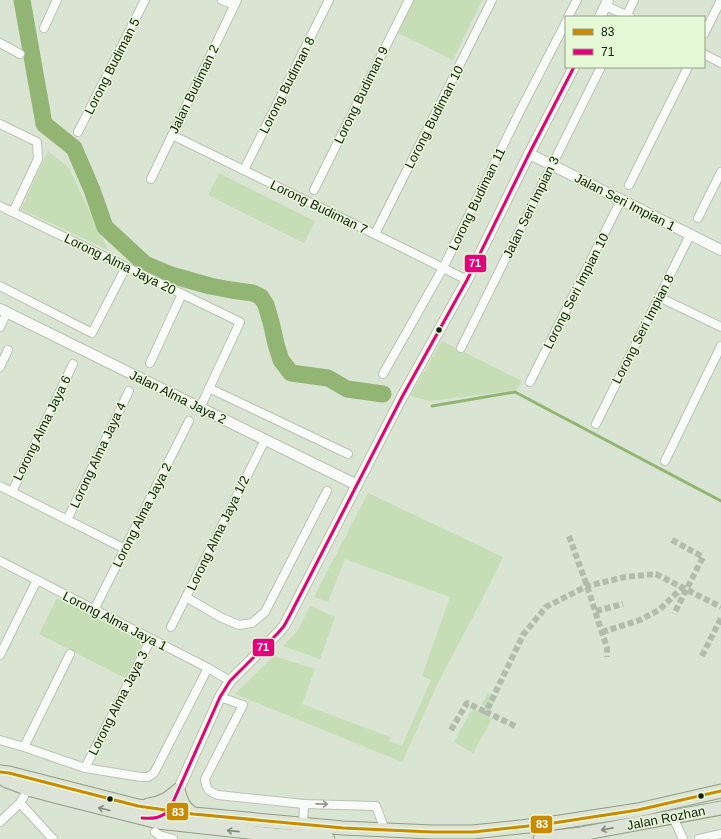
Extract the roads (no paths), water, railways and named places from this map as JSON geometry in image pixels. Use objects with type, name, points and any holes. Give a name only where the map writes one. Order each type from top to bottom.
[{"type":"main road","name":"Jalan Rozhan","points":[[0,772],[17,775],[140,812],[155,831],[193,820],[303,824],[385,830],[473,832],[638,810],[721,791]]},
{"type":"main road","name":"Jalan Rozhan","points":[[0,777],[28,789],[66,799],[140,812],[170,810]]},
{"type":"main road","points":[[140,812],[167,799],[178,790],[182,803],[193,820]]},
{"type":"main road","name":"Jalan Rozhan","points":[[540,839],[581,834],[721,808]]},
{"type":"main road","points":[[170,810],[177,821],[193,820]]},
{"type":"main road","name":"Jalan Rozhan","points":[[193,820],[328,839]]},
{"type":"street","points":[[44,28],[57,0]]},
{"type":"street","name":"Lorong Budiman 5","points":[[78,132],[145,0]]},
{"type":"street","points":[[222,0],[235,3]]},
{"type":"street","name":"Lorong Budiman 8","points":[[244,170],[329,0]]},
{"type":"street","name":"Lorong Budiman 9","points":[[314,190],[409,0]]},
{"type":"street","name":"Lorong Budiman 10","points":[[375,234],[492,0]]},
{"type":"street","points":[[569,16],[577,0]]},
{"type":"street","points":[[600,16],[607,3],[627,16],[634,0]]},
{"type":"street","points":[[705,32],[721,0]]},
{"type":"street","name":"Jalan Budiman 2","points":[[151,179],[235,3]]},
{"type":"street","name":"Lorong Budiman 11","points":[[383,374],[443,268],[520,111],[565,24]]},
{"type":"street","points":[[0,43],[20,54]]},
{"type":"street","points":[[705,55],[721,63]]},
{"type":"street","points":[[170,810],[220,697],[230,681],[284,626],[402,397],[467,280],[573,68]]},
{"type":"street","name":"Jalan Seri Impian 3","points":[[461,348],[600,68]]},
{"type":"street","points":[[629,184],[687,68]]},
{"type":"street","points":[[0,124],[37,142],[38,159],[13,212]]},
{"type":"street","name":"Lorong Budiman 7","points":[[172,135],[467,280]]},
{"type":"street","name":"Jalan Seri Impian 1","points":[[529,154],[721,250]]},
{"type":"street","points":[[698,218],[721,172]]},
{"type":"street","name":"Lorong Seri Impian 10","points":[[530,382],[621,200]]},
{"type":"street","name":"Lorong Alma Jaya 20","points":[[0,206],[240,322],[209,388]]},
{"type":"street","name":"Lorong Seri Impian 8","points":[[596,424],[690,235]]},
{"type":"street","points":[[0,286],[92,333],[126,267]]},
{"type":"street","points":[[150,363],[182,294]]},
{"type":"street","points":[[659,297],[721,328]]},
{"type":"street","points":[[0,327],[4,311]]},
{"type":"street","name":"Jalan Alma Jaya 2","points":[[4,311],[357,485]]},
{"type":"street","points":[[665,461],[721,346]]},
{"type":"street","points":[[0,367],[8,350]]},
{"type":"street","name":"Lorong Alma Jaya 6","points":[[12,492],[73,364]]},
{"type":"street","points":[[200,408],[209,388]]},
{"type":"street","name":"Jalan Alma Jaya 2","points":[[209,388],[348,454]]},
{"type":"street","name":"Lorong Alma Jaya 4","points":[[67,520],[129,391]]},
{"type":"street","name":"Lorong Alma Jaya 2","points":[[94,610],[189,421]]},
{"type":"street","name":"Lorong Alma Jaya 1/2","points":[[172,626],[265,440]]},
{"type":"street","points":[[0,486],[125,549]]},
{"type":"street","points":[[186,597],[220,617],[239,625],[252,623],[265,612],[327,491]]},
{"type":"street","name":"Lorong Alma Jaya 1","points":[[0,561],[208,668],[230,681]]},
{"type":"street","points":[[0,655],[37,580]]},
{"type":"street","name":"Lorong Alma Jaya 3","points":[[85,768],[150,639]]},
{"type":"street","points":[[24,747],[70,654]]},
{"type":"street","points":[[0,740],[85,768],[148,777],[154,773],[208,668]]},
{"type":"street","points":[[220,697],[243,705],[205,779],[206,786],[211,792],[218,795],[304,804],[376,806],[385,830]]},
{"type":"street","points":[[0,822],[20,803],[28,789]]},
{"type":"street","points":[[20,803],[53,839]]},
{"type":"street","points":[[303,824],[304,804]]},
{"type":"street","points":[[673,817],[683,839]]},
{"type":"street","points":[[155,831],[159,835],[173,839]]},
{"type":"street","points":[[699,839],[721,834]]},
{"type":"waterway","points":[[22,0],[44,124],[74,148],[92,190],[105,227],[145,264],[171,275],[210,286],[253,293],[261,297],[266,305],[281,360],[291,373],[328,378],[347,389],[383,394]]},
{"type":"waterway","points":[[432,406],[515,392],[721,501]]},
{"type":"tunnel","points":[[569,536],[607,648],[607,657]]},
{"type":"tunnel","points":[[672,540],[703,557],[674,614]]},
{"type":"tunnel","points":[[515,726],[486,712],[523,635],[546,607],[587,586],[625,577],[656,574],[721,607]]},
{"type":"tunnel","points":[[602,632],[640,620],[659,610],[683,587]]},
{"type":"tunnel","points":[[596,611],[623,604]]},
{"type":"tunnel","points":[[702,656],[721,618]]},
{"type":"tunnel","points":[[451,730],[467,703],[486,712]]}]
